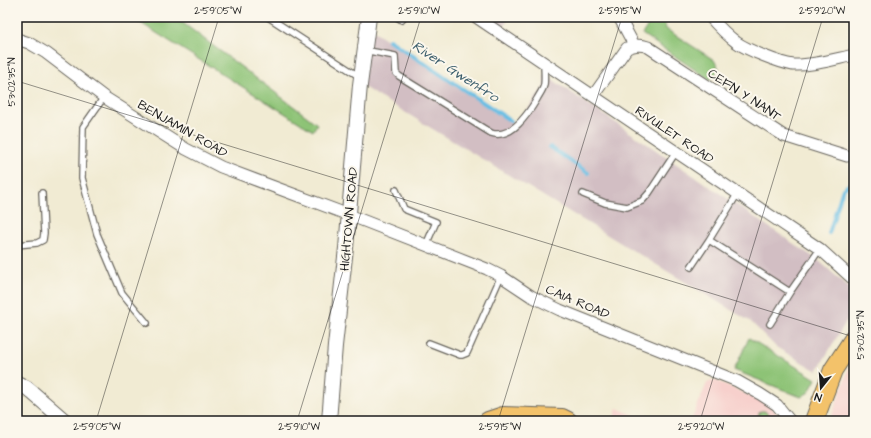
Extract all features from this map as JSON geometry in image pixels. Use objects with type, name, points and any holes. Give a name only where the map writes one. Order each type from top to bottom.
[{"type":"main road","points":[[814,421],[834,370],[854,338]]},
{"type":"main road","points":[[488,421],[503,416],[562,418],[568,421]]},
{"type":"street","name":"HIGHTOWN ROAD","points":[[330,418],[335,346],[349,215],[360,77],[369,17]]},
{"type":"street","name":"RIVULET ROAD","points":[[476,17],[820,248],[854,280]]},
{"type":"street","points":[[593,96],[622,54],[627,48],[634,45],[619,17]]},
{"type":"street","points":[[710,17],[738,44],[784,63],[793,65],[808,64],[854,55]]},
{"type":"street","name":"BENJAMIN ROAD","points":[[17,39],[29,43],[46,53],[104,98],[186,149],[221,167],[349,215]]},
{"type":"street","name":"CEFN Y NANT","points":[[634,45],[648,47],[784,136],[846,156]]},
{"type":"street","name":"CAIA ROAD","points":[[349,215],[487,269],[501,276],[531,296],[560,310],[737,381],[777,406],[790,421]]},
{"type":"street","points":[[17,383],[27,388],[65,421]]},
{"type":"lane","points":[[268,17],[360,77]]},
{"type":"lane","points":[[364,50],[395,56],[396,73],[399,76],[491,133],[497,135],[504,133],[519,124],[530,111],[544,86],[544,64]]},
{"type":"lane","points":[[104,98],[84,127],[82,178],[97,234],[122,293],[147,323]]},
{"type":"lane","points":[[583,194],[605,203],[627,207],[642,201],[676,152]]},
{"type":"lane","points":[[396,190],[404,209],[436,222],[426,246]]},
{"type":"lane","points":[[691,267],[738,193]]},
{"type":"lane","points":[[17,245],[38,243],[43,240],[42,194]]},
{"type":"lane","points":[[709,240],[790,292]]},
{"type":"lane","points":[[770,324],[820,248]]},
{"type":"lane","points":[[430,343],[460,355],[467,353],[501,276]]},
{"type":"shaded area","points":[[476,17],[510,17],[499,33]]},
{"type":"shaded area","points":[[368,27],[517,125],[544,86],[544,74],[819,261],[854,292],[854,308],[817,371],[776,347],[751,322],[360,85]]},
{"type":"shaded area","points":[[854,361],[854,421],[830,421],[850,365]]},
{"type":"shaded area","points":[[715,380],[768,404],[775,411],[779,421],[691,421],[707,383]]},
{"type":"shaded area","points":[[617,408],[647,421],[613,421]]},
{"type":"green space","points":[[131,17],[175,17],[317,124],[313,131]]},
{"type":"green space","points":[[654,17],[664,22],[666,29],[714,60],[719,69],[710,80],[642,34]]},
{"type":"green space","points":[[749,338],[816,379],[809,392],[801,397],[734,370]]},
{"type":"green space","points":[[760,411],[765,411],[772,421],[756,421]]},
{"type":"waterway","name":"River Gwenfro","points":[[389,40],[511,121]]},
{"type":"waterway","name":"River Gwenfro","points":[[550,147],[588,173]]},
{"type":"waterway","name":"River Gwenfro","points":[[829,233],[843,189],[854,181]]}]
